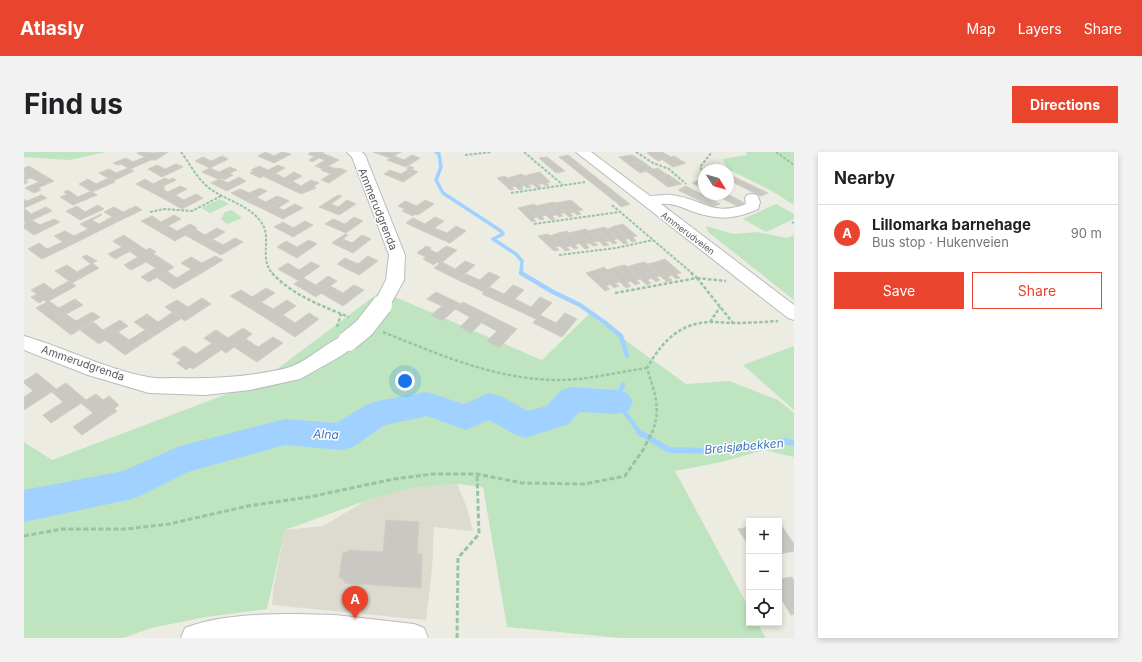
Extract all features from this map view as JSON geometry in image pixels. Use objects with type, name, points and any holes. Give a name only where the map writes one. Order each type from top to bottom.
[{"type":"street","name":"Ammerudgrenda","points":[[24,343],[95,370],[149,385],[205,386],[250,382],[293,374],[334,351],[364,328],[382,305],[395,280],[397,255],[358,155],[354,152]]},
{"type":"street","name":"Ammerudveien","points":[[583,152],[789,317]]},
{"type":"street","points":[[646,201],[671,199],[709,212],[725,214],[741,211],[753,206],[754,202],[752,198]]},
{"type":"street","points":[[195,638],[256,629],[312,628],[414,638]]},
{"type":"path","points":[[181,152],[211,190],[240,206],[261,221],[266,234],[266,263],[272,275],[290,288],[354,319]]},
{"type":"path","points":[[465,155],[492,152]]},
{"type":"path","points":[[524,152],[563,185]]},
{"type":"path","points":[[636,152],[653,163],[669,169],[686,184]]},
{"type":"path","points":[[702,164],[712,152]]},
{"type":"path","points":[[776,152],[794,165]]},
{"type":"path","points":[[512,193],[585,182]]},
{"type":"path","points":[[150,212],[164,209],[192,211],[222,195]]},
{"type":"path","points":[[612,205],[697,278],[733,323]]},
{"type":"path","points":[[534,224],[619,212]]},
{"type":"path","points":[[559,255],[616,248],[653,240]]},
{"type":"path","points":[[615,293],[697,278],[716,281],[732,280]]},
{"type":"path","points":[[710,322],[720,307]]},
{"type":"path","points":[[24,536],[62,529],[127,529],[169,524],[248,506],[309,497],[394,479],[454,473],[477,474],[522,483],[585,484],[625,476],[652,434],[658,419],[657,400],[647,368],[660,346],[676,332],[692,324],[710,322],[733,323],[789,317]]},
{"type":"path","points":[[379,330],[479,370],[522,379],[560,380],[647,368]]},
{"type":"path","points":[[456,638],[458,558],[479,534],[477,474]]},
{"type":"shaded area","points":[[457,484],[466,505],[473,531],[434,527],[432,569],[426,620],[272,605],[273,591],[285,530],[323,526],[365,501],[410,488]]},
{"type":"green space","points":[[24,152],[106,152],[69,160],[24,157]]},
{"type":"green space","points":[[746,152],[794,152],[794,205],[770,190],[734,172],[734,164],[725,164],[722,159],[747,155]]},
{"type":"green space","points":[[220,199],[229,204],[210,213],[201,208]]},
{"type":"green space","points":[[776,204],[794,214],[794,219],[766,232],[743,219]]},
{"type":"green space","points":[[232,210],[242,218],[227,224],[221,219],[225,212]]},
{"type":"green space","points":[[706,226],[733,234],[757,232],[787,238],[794,235],[794,300],[708,232]]},
{"type":"green space","points":[[381,291],[542,360],[589,314],[686,384],[729,381],[778,400],[794,413],[794,457],[764,450],[722,462],[675,471],[746,602],[746,626],[759,626],[766,638],[620,638],[507,627],[483,487],[457,484],[410,488],[365,501],[285,530],[267,609],[206,617],[151,628],[123,638],[24,638],[24,442],[52,460],[261,381]]},
{"type":"green space","points":[[794,346],[794,410],[743,365]]},
{"type":"building","points":[[168,152],[156,160],[151,160],[137,153]]},
{"type":"building","points":[[265,152],[274,156],[282,152],[291,154],[274,163],[258,156]]},
{"type":"building","points":[[311,152],[324,152],[315,157],[308,154]]},
{"type":"building","points":[[373,152],[401,152],[390,158]]},
{"type":"building","points":[[662,152],[671,157],[658,161],[647,153]]},
{"type":"building","points":[[322,153],[339,160],[323,169],[315,166],[325,160],[319,158],[312,162],[309,160]]},
{"type":"building","points":[[412,155],[420,158],[406,167],[387,160],[394,156],[404,160]]},
{"type":"building","points":[[568,155],[626,201],[617,203],[559,157]]},
{"type":"building","points":[[632,155],[642,161],[628,164],[619,157]]},
{"type":"building","points":[[222,156],[228,159],[210,168],[195,161],[203,157],[211,161]]},
{"type":"building","points":[[674,156],[686,163],[673,167],[663,160]]},
{"type":"building","points":[[145,157],[151,160],[130,169],[121,164],[117,165],[113,163],[126,158],[133,162]]},
{"type":"building","points":[[547,157],[565,171],[556,173],[539,158]]},
{"type":"building","points":[[642,161],[653,169],[640,173],[628,164]]},
{"type":"building","points":[[176,164],[183,167],[162,177],[148,169],[157,165],[165,169]]},
{"type":"building","points":[[278,165],[285,168],[267,178],[263,176],[260,178],[250,173],[254,171],[251,170],[259,166],[268,170]]},
{"type":"building","points":[[29,166],[42,174],[25,180],[28,182],[24,184],[24,175],[26,175],[24,173],[24,168]]},
{"type":"building","points":[[328,166],[347,171],[329,183],[321,180],[331,174],[321,170]]},
{"type":"building","points":[[410,166],[414,168],[411,169],[418,172],[403,182],[384,174],[390,170],[401,174],[409,169],[407,168]]},
{"type":"building","points":[[230,167],[237,170],[230,173],[233,175],[224,180],[202,172],[210,168],[219,172]]},
{"type":"building","points":[[128,168],[134,171],[113,181],[99,173],[109,169],[116,173]]},
{"type":"building","points":[[658,168],[669,175],[656,178],[646,171]]},
{"type":"building","points":[[294,172],[302,176],[284,186],[267,178],[275,173],[284,178]]},
{"type":"building","points":[[540,172],[550,182],[546,183],[549,185],[545,186],[532,174]]},
{"type":"building","points":[[42,174],[54,181],[38,188],[41,190],[34,193],[25,188],[39,182],[31,178]]},
{"type":"building","points":[[522,174],[532,184],[528,185],[531,187],[527,188],[515,176]]},
{"type":"building","points":[[532,174],[542,184],[538,184],[541,187],[537,188],[524,176]]},
{"type":"building","points":[[669,175],[682,184],[668,187],[656,178]]},
{"type":"building","points":[[505,176],[515,186],[511,187],[514,189],[510,190],[497,178]]},
{"type":"building","points":[[515,176],[525,186],[521,186],[523,189],[519,190],[507,178]]},
{"type":"building","points":[[239,177],[246,181],[227,191],[211,183],[219,179],[228,183]]},
{"type":"building","points":[[734,177],[768,193],[761,196],[734,183]]},
{"type":"building","points":[[109,178],[115,182],[92,192],[79,184],[88,179],[96,184]]},
{"type":"building","points":[[165,178],[169,180],[173,178],[176,180],[151,192],[136,184],[145,179],[153,184]]},
{"type":"building","points":[[311,180],[319,183],[314,186],[316,188],[301,194],[284,186],[292,181],[301,186]]},
{"type":"building","points":[[698,180],[698,186],[692,183]]},
{"type":"building","points":[[162,186],[165,188],[163,189],[168,192],[180,186],[187,189],[166,200],[151,192]]},
{"type":"building","points":[[686,186],[698,192],[698,200],[678,190]]},
{"type":"building","points":[[260,188],[267,191],[248,202],[231,193],[240,189],[249,193]]},
{"type":"building","points":[[68,190],[78,197],[91,191],[97,195],[73,205],[60,197],[67,194],[64,192]]},
{"type":"building","points":[[196,194],[203,198],[182,209],[166,200],[175,195],[184,200]]},
{"type":"building","points":[[41,195],[47,198],[24,208],[24,199],[27,201]]},
{"type":"building","points":[[338,195],[342,196],[331,204],[327,202]]},
{"type":"building","points":[[277,196],[285,199],[265,210],[248,202],[256,197],[266,202]]},
{"type":"building","points":[[734,197],[744,203],[738,206],[725,200],[734,200]]},
{"type":"building","points":[[285,199],[289,201],[278,208],[284,210],[295,204],[303,208],[283,219],[265,210]]},
{"type":"building","points":[[347,200],[356,204],[339,215],[319,207],[327,202],[338,207]]},
{"type":"building","points":[[425,200],[434,204],[418,215],[415,214],[413,216],[402,211],[405,209],[398,206],[405,201],[417,206]]},
{"type":"building","points":[[571,200],[583,210],[578,211],[581,214],[577,215],[562,202]]},
{"type":"building","points":[[698,200],[712,200],[720,204],[712,207]]},
{"type":"building","points":[[626,201],[630,204],[621,207],[617,203]]},
{"type":"building","points":[[553,202],[564,213],[560,214],[563,216],[559,217],[545,204]]},
{"type":"building","points":[[562,202],[574,212],[570,213],[573,216],[569,217],[554,203]]},
{"type":"building","points":[[534,204],[546,215],[542,216],[544,219],[540,220],[526,206]]},
{"type":"building","points":[[545,204],[556,215],[552,216],[555,219],[551,220],[536,206]]},
{"type":"building","points":[[98,205],[104,209],[80,220],[66,211],[77,206],[85,212]]},
{"type":"building","points":[[136,206],[142,210],[119,221],[104,212],[114,207],[123,212]]},
{"type":"building","points":[[526,206],[537,217],[533,218],[536,221],[532,222],[518,208]]},
{"type":"building","points":[[46,207],[52,211],[26,223],[24,221],[24,208],[31,214]]},
{"type":"building","points":[[101,214],[102,215],[92,220],[99,224],[112,217],[119,221],[95,233],[80,224]]},
{"type":"building","points":[[174,215],[181,219],[158,231],[141,221],[152,216],[161,222]]},
{"type":"building","points":[[354,217],[363,221],[346,233],[325,224],[333,219],[345,224]]},
{"type":"building","points":[[435,217],[444,221],[427,233],[406,223],[413,218],[425,224]]},
{"type":"building","points":[[54,219],[60,222],[34,235],[24,228],[24,224],[32,220],[40,225]]},
{"type":"building","points":[[305,221],[313,225],[293,237],[274,227],[283,222],[293,228]]},
{"type":"building","points":[[190,224],[197,228],[175,241],[158,231],[168,226],[177,231]]},
{"type":"building","points":[[623,224],[637,236],[633,237],[636,241],[632,242],[615,226]]},
{"type":"building","points":[[456,226],[466,231],[450,243],[427,233],[434,228],[447,233]]},
{"type":"building","points":[[615,226],[628,238],[625,240],[628,243],[624,244],[607,229]]},
{"type":"building","points":[[605,227],[618,238],[614,240],[617,243],[613,244],[596,229]]},
{"type":"building","points":[[217,228],[225,232],[203,245],[185,235],[195,229],[205,235]]},
{"type":"building","points":[[88,229],[95,233],[69,246],[54,236],[65,231],[74,236]]},
{"type":"building","points":[[586,229],[599,241],[594,242],[598,245],[593,246],[577,231]]},
{"type":"building","points":[[596,229],[609,241],[605,242],[609,245],[604,246],[588,231]]},
{"type":"building","points":[[567,231],[579,243],[575,245],[578,248],[574,249],[558,233]]},
{"type":"building","points":[[577,231],[590,243],[586,244],[589,248],[585,249],[569,233]]},
{"type":"building","points":[[558,233],[571,246],[566,247],[570,250],[565,251],[550,236]]},
{"type":"building","points":[[345,234],[348,235],[343,239],[352,243],[362,235],[371,239],[353,253],[332,243]]},
{"type":"building","points":[[548,234],[560,246],[555,247],[559,250],[554,251],[538,236]]},
{"type":"building","points":[[124,235],[140,246],[115,259],[108,254],[122,247],[113,241]]},
{"type":"building","points":[[235,238],[243,242],[221,255],[203,245],[212,239],[223,245]]},
{"type":"building","points":[[309,240],[317,244],[297,258],[277,247],[286,241],[297,247]]},
{"type":"building","points":[[63,242],[69,246],[42,259],[28,249],[39,243],[47,249]]},
{"type":"building","points":[[140,246],[146,250],[150,248],[156,252],[153,254],[157,256],[131,270],[124,265],[138,257],[129,251]]},
{"type":"building","points":[[426,246],[437,253],[446,246],[457,250],[440,264],[437,262],[434,265],[423,259],[426,257],[417,253]]},
{"type":"building","points":[[87,255],[97,261],[92,263],[99,268],[72,283],[55,271],[67,265],[77,272],[91,264],[82,257]]},
{"type":"building","points":[[157,256],[174,267],[149,282],[141,277],[156,268],[146,262]]},
{"type":"building","points":[[215,256],[223,260],[200,274],[181,263],[191,257],[202,263]]},
{"type":"building","points":[[368,256],[378,261],[359,275],[337,264],[345,258],[358,264]]},
{"type":"building","points":[[665,259],[681,273],[676,274],[680,278],[676,279],[656,262]]},
{"type":"building","points":[[465,261],[475,265],[458,280],[434,268],[442,262],[455,269]]},
{"type":"building","points":[[311,262],[320,266],[299,281],[278,269],[288,263],[299,270]]},
{"type":"building","points":[[645,262],[660,276],[656,277],[660,280],[656,282],[636,264]]},
{"type":"building","points":[[656,262],[672,275],[668,277],[672,280],[667,282],[647,264]]},
{"type":"building","points":[[636,264],[652,278],[647,280],[651,283],[647,285],[627,267]]},
{"type":"building","points":[[625,265],[640,279],[636,280],[640,283],[635,285],[616,267]]},
{"type":"building","points":[[604,267],[619,282],[615,283],[619,286],[614,288],[596,270]]},
{"type":"building","points":[[616,267],[631,281],[627,283],[631,286],[626,288],[607,270]]},
{"type":"building","points":[[191,269],[200,274],[174,289],[156,277],[167,271],[177,278]]},
{"type":"building","points":[[596,270],[611,284],[606,286],[610,289],[605,291],[586,273]]},
{"type":"building","points":[[489,272],[500,277],[484,292],[458,280],[466,274],[480,280]]},
{"type":"building","points":[[328,276],[337,281],[316,297],[294,284],[303,278],[316,285]]},
{"type":"building","points":[[69,281],[76,286],[47,302],[44,300],[39,303],[31,297],[37,294],[31,290],[44,283],[53,290]]},
{"type":"building","points":[[354,285],[364,290],[343,306],[321,293],[330,286],[343,293]]},
{"type":"building","points":[[513,285],[524,290],[508,306],[482,294],[489,287],[504,294]]},
{"type":"building","points":[[266,288],[275,293],[251,309],[230,296],[241,290],[252,297]]},
{"type":"building","points":[[436,292],[461,304],[442,321],[431,315],[442,306],[427,299]]},
{"type":"building","points":[[540,297],[552,303],[536,319],[508,306],[515,299],[531,307]]},
{"type":"building","points":[[202,298],[211,304],[185,321],[165,307],[177,300],[188,307]]},
{"type":"building","points":[[75,299],[83,305],[53,321],[36,308],[49,301],[59,308]]},
{"type":"building","points":[[287,300],[296,306],[272,322],[251,309],[261,302],[273,309]]},
{"type":"building","points":[[463,302],[489,315],[471,333],[460,327],[470,317],[455,309]]},
{"type":"building","points":[[92,312],[100,317],[71,335],[53,321],[66,314],[76,321]]},
{"type":"building","points":[[173,312],[182,318],[154,336],[134,322],[147,314],[158,322]]},
{"type":"building","points":[[309,313],[319,319],[295,337],[272,322],[283,315],[295,323]]},
{"type":"building","points":[[565,313],[577,319],[562,337],[533,323],[540,315],[556,323]]},
{"type":"building","points":[[489,315],[517,329],[499,348],[487,341],[497,331],[482,323]]},
{"type":"building","points":[[120,320],[128,326],[99,344],[80,330],[93,322],[103,330]]},
{"type":"building","points":[[243,328],[252,334],[226,353],[204,338],[216,330],[228,338]]},
{"type":"building","points":[[145,330],[154,336],[125,355],[105,340],[118,332],[129,340]]},
{"type":"building","points":[[273,337],[283,343],[257,362],[234,347],[246,339],[258,347]]},
{"type":"building","points":[[212,343],[221,350],[193,369],[190,367],[186,370],[177,363],[181,360],[172,354],[184,346],[196,354]]},
{"type":"building","points":[[37,373],[56,389],[24,410],[24,397],[33,391],[24,383],[24,381]]},
{"type":"building","points":[[66,383],[86,400],[51,423],[43,415],[63,402],[52,392]]},
{"type":"building","points":[[96,394],[103,400],[109,396],[119,405],[114,409],[117,411],[82,435],[73,427],[93,413],[81,403]]},
{"type":"building","points":[[386,520],[419,522],[417,554],[422,554],[421,588],[344,583],[344,580],[339,577],[343,552],[348,552],[349,550],[383,552]]},
{"type":"building","points":[[782,526],[794,544],[794,551],[782,553]]},
{"type":"building","points":[[746,528],[746,541],[738,529]]},
{"type":"building","points":[[792,577],[794,580],[794,614],[791,615],[782,600],[782,579]]},
{"type":"waterway","name":"Alna","points":[[436,152],[439,154],[441,167],[436,180],[443,193],[501,231],[503,234],[493,239],[516,254],[522,261],[521,273]]},
{"type":"waterway","name":"Alna","points":[[521,273],[553,292],[580,305],[604,322],[621,336],[627,356]]},
{"type":"waterway","name":"Breisjøbekken","points":[[623,384],[617,402],[639,432]]},
{"type":"waterway","name":"Alna","points":[[24,506],[128,485],[180,460],[285,432],[341,437],[377,414],[427,404],[466,417],[489,405],[525,425],[558,415],[571,399],[617,402]]},
{"type":"waterway","name":"Breisjøbekken","points":[[639,432],[669,450],[711,451],[784,441],[794,443]]},
{"type":"place","name":"Lillomarka barnehage","points":[[355,619]]}]
